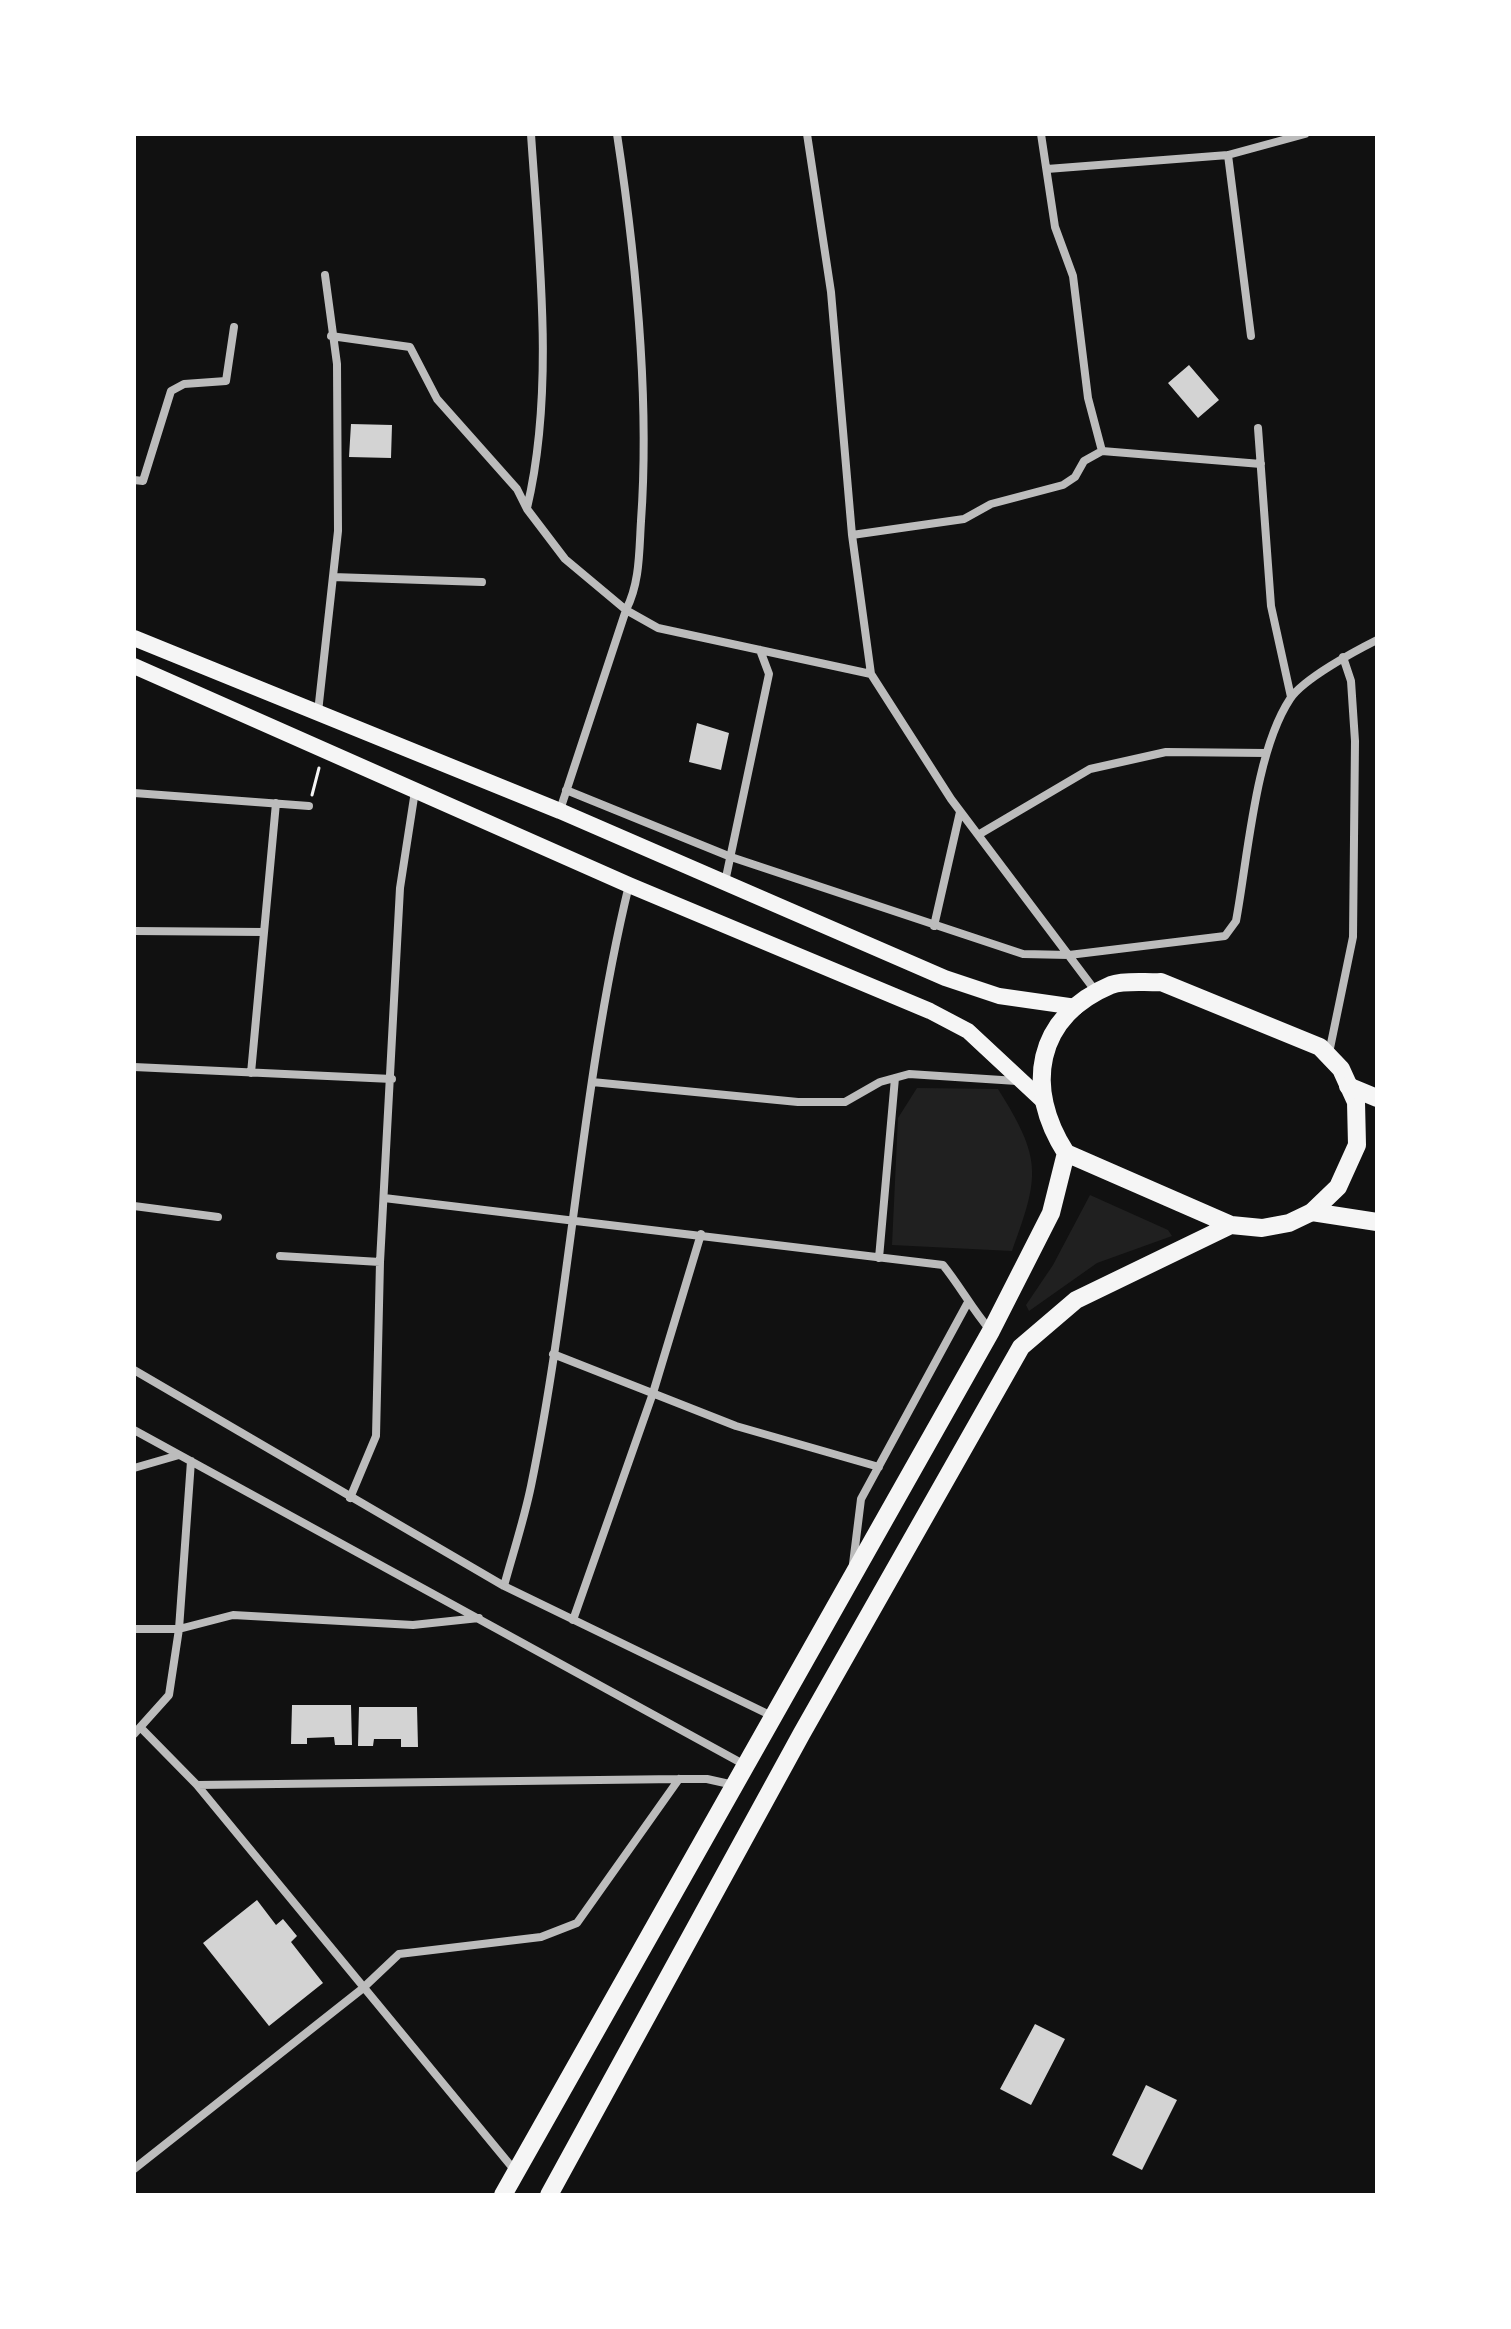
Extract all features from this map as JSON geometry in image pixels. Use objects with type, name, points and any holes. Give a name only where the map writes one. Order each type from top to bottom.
[{"type":"main road","points":[[134,638],[560,811],[945,978],[999,996],[1076,1007]]},
{"type":"main road","points":[[159,677],[168,651]]},
{"type":"main road","points":[[135,670],[159,677],[629,885],[930,1011],[968,1031],[1041,1099]]},
{"type":"main road","points":[[1161,982],[1320,1047],[1328,1056],[1341,1069],[1356,1102],[1357,1145],[1338,1187],[1312,1212],[1289,1223],[1262,1228],[1231,1225],[1066,1153],[1052,1131],[1041,1099],[1043,1055],[1063,1016],[1114,984],[1161,982]]},
{"type":"main road","points":[[1348,1086],[1377,1098]]},
{"type":"main road","points":[[503,2195],[991,1331],[1051,1213],[1066,1153]]},
{"type":"main road","points":[[1312,1212],[1377,1222]]},
{"type":"main road","points":[[549,2195],[786,1761],[1021,1347],[1076,1300],[1231,1225]]},
{"type":"main road","points":[[991,1331],[1021,1347]]},
{"type":"street","points":[[527,509],[539,457],[541,368],[531,134]]},
{"type":"street","points":[[560,811],[626,610],[637,588],[645,470],[632,234],[617,134]]},
{"type":"street","points":[[807,134],[831,292],[852,535],[871,674],[960,812],[1098,993]]},
{"type":"street","points":[[1041,134],[1055,227],[1073,276],[1088,398],[1102,451]]},
{"type":"street","points":[[1047,169],[1228,155],[1305,134]]},
{"type":"street","points":[[1228,155],[1241,234],[1251,336]]},
{"type":"street","points":[[318,712],[338,531],[337,364],[325,275]]},
{"type":"street","points":[[134,480],[143,481],[171,391],[184,384],[226,381],[234,327]]},
{"type":"street","points":[[331,336],[410,347],[437,399],[517,489],[527,509],[565,559],[626,610],[658,628],[871,674]]},
{"type":"street","points":[[1258,428],[1271,606],[1291,697]]},
{"type":"street","points":[[852,535],[964,519],[991,504],[1063,485],[1075,477],[1084,461],[1102,451],[1261,464]]},
{"type":"street","points":[[333,577],[482,582]]},
{"type":"street","points":[[566,790],[731,857],[1023,954],[1069,955],[1225,936],[1236,921],[1266,753],[1291,697],[1343,657],[1377,640]]},
{"type":"street","points":[[725,882],[769,674],[760,650]]},
{"type":"street","points":[[1328,1056],[1353,937],[1355,741],[1351,681],[1343,657]]},
{"type":"street","points":[[978,835],[1090,769],[1166,752],[1266,753]]},
{"type":"street","points":[[350,1498],[376,1436],[380,1262],[400,888],[415,790]]},
{"type":"street","points":[[134,793],[309,806]]},
{"type":"street","points":[[251,1073],[276,803]]},
{"type":"street","points":[[934,926],[960,812]]},
{"type":"street","points":[[504,1586],[531,1487],[575,1220],[605,983],[629,885]]},
{"type":"street","points":[[134,931],[264,932]]},
{"type":"street","points":[[134,1067],[392,1079]]},
{"type":"street","points":[[592,1082],[798,1102],[845,1102],[880,1082],[909,1074],[1022,1081]]},
{"type":"street","points":[[879,1258],[895,1078]]},
{"type":"street","points":[[384,1198],[943,1265],[957,1281],[967,1304],[991,1331]]},
{"type":"street","points":[[134,1206],[218,1217]]},
{"type":"street","points":[[573,1620],[653,1393],[701,1234]]},
{"type":"street","points":[[280,1256],[380,1262]]},
{"type":"street","points":[[852,1577],[861,1499],[967,1304]]},
{"type":"street","points":[[553,1354],[736,1426],[879,1467]]},
{"type":"street","points":[[134,1370],[504,1586],[773,1717]]},
{"type":"street","points":[[134,1430],[745,1765]]},
{"type":"street","points":[[134,1468],[179,1455]]},
{"type":"street","points":[[191,1461],[179,1629],[169,1695],[137,1731],[197,1785],[362,1989],[516,2172]]},
{"type":"street","points":[[134,1629],[179,1629],[233,1615],[413,1625],[479,1618]]},
{"type":"street","points":[[197,1785],[679,1779],[707,1779],[734,1785]]},
{"type":"street","points":[[134,2169],[362,1989],[399,1954],[541,1937],[577,1923],[679,1779]]},
{"type":"path","points":[[309,806],[324,750]]},
{"type":"shaded area","points":[[917,1088],[998,1089],[1012,1113],[1023,1133],[1032,1168],[1028,1203],[1012,1251],[892,1245],[898,1118]]},
{"type":"shaded area","points":[[1090,1195],[1168,1230],[1172,1236],[1097,1263],[1029,1311],[1026,1305],[1053,1265]]},
{"type":"building","points":[[1189,365],[1219,400],[1198,418],[1168,383]]},
{"type":"building","points":[[351,424],[392,425],[391,458],[349,457]]},
{"type":"building","points":[[697,723],[729,733],[721,770],[689,762]]},
{"type":"building","points":[[292,1705],[351,1705],[352,1745],[335,1745],[334,1737],[307,1738],[307,1744],[291,1744]]},
{"type":"building","points":[[359,1707],[417,1707],[418,1747],[401,1747],[401,1739],[374,1739],[373,1746],[358,1746]]},
{"type":"building","points":[[257,1900],[276,1925],[283,1919],[297,1936],[291,1942],[323,1983],[269,2026],[203,1943]]},
{"type":"building","points":[[1035,2024],[1065,2039],[1031,2105],[1000,2089]]},
{"type":"building","points":[[1146,2085],[1177,2100],[1142,2170],[1112,2155]]}]
